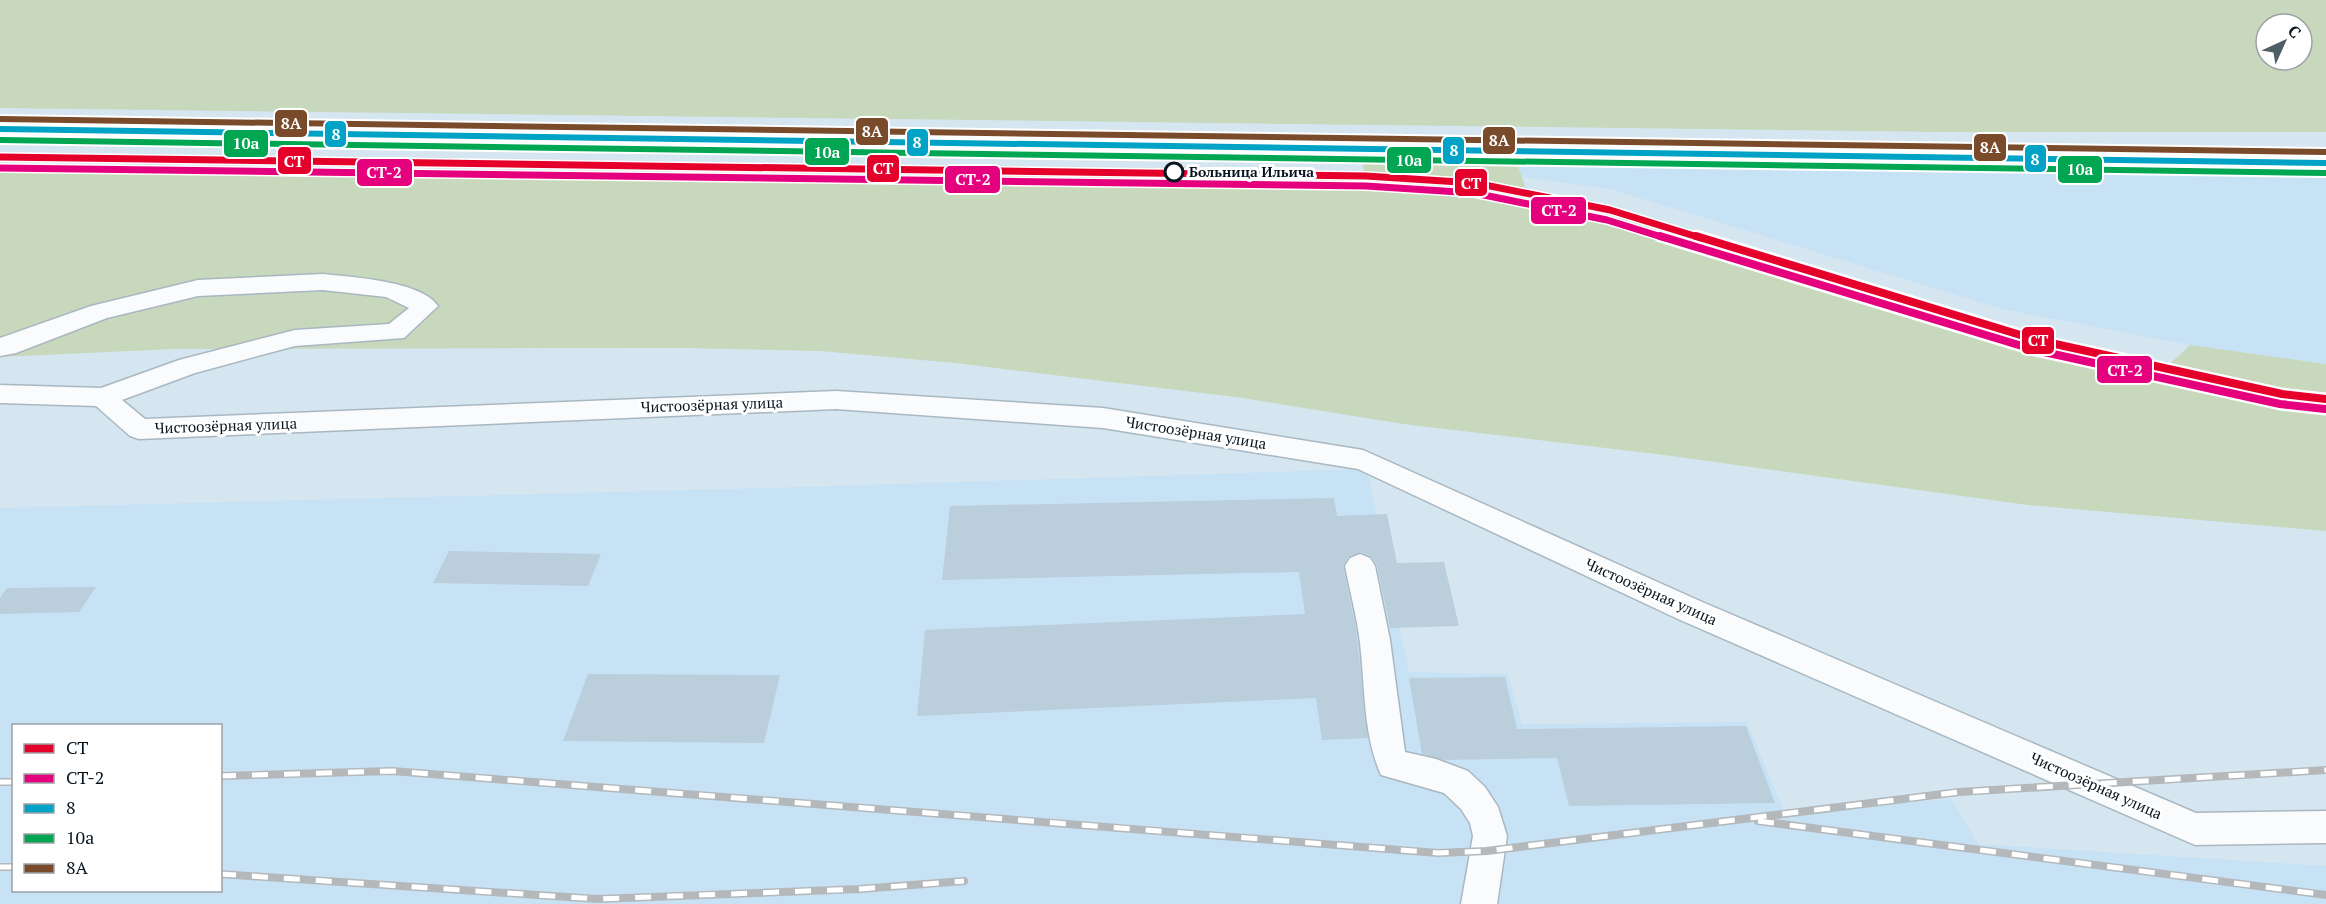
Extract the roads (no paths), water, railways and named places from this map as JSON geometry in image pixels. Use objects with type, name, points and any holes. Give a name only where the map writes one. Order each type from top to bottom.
[{"type":"main road","points":[[0,115],[2326,144]]},
{"type":"main road","points":[[0,129],[2326,163]]},
{"type":"street","points":[[0,347],[7,347],[100,312],[198,288],[323,282],[391,290],[426,306],[395,332],[295,338],[188,366],[102,397],[0,394]]},
{"type":"street","name":"Чистоозёрная улица","points":[[102,397],[139,429],[836,400],[1103,418],[1363,460],[1689,610],[2195,829],[2326,827]]},
{"type":"street","points":[[1360,566],[1376,640],[1387,746],[1393,764],[1436,774],[1455,782],[1473,798],[1486,818],[1490,836],[1479,904]]},
{"type":"railway","points":[[222,776],[392,771],[1438,853],[1487,851],[1959,792],[2326,770]]},
{"type":"railway","points":[[0,782],[12,782]]},
{"type":"railway","points":[[1758,821],[2326,895]]},
{"type":"railway","points":[[0,867],[12,867]]},
{"type":"railway","points":[[222,874],[597,899],[860,889],[964,881]]},
{"type":"place","name":"Больница Ильича","points":[[1174,172]]}]
